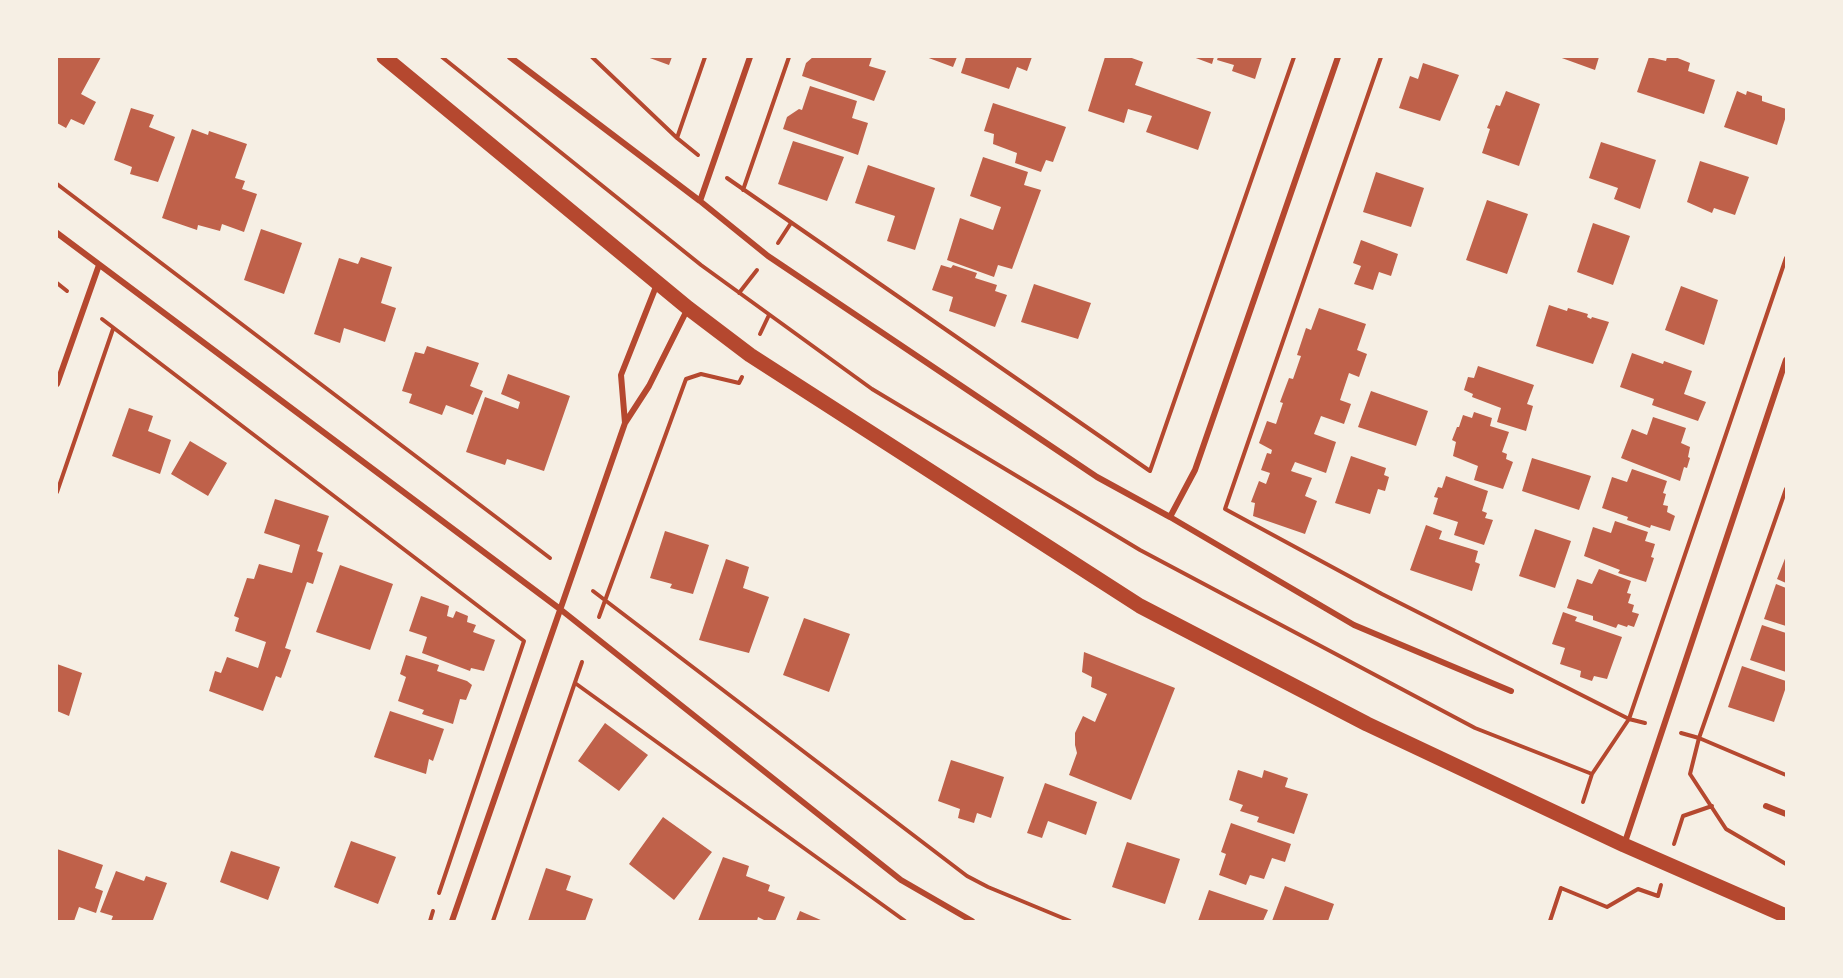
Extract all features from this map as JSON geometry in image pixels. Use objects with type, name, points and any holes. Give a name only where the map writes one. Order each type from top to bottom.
[{"type":"main road","points":[[384,57],[688,308],[750,355],[1140,606],[1367,724],[1667,865],[1786,916]]},
{"type":"street","points":[[510,57],[700,201],[768,256],[1096,477],[1170,517],[1354,626],[1511,691]]},
{"type":"street","points":[[700,201],[750,57]]},
{"type":"street","points":[[1170,517],[1195,470],[1338,57]]},
{"type":"street","points":[[57,233],[560,609],[902,880],[972,921]]},
{"type":"street","points":[[57,384],[99,265]]},
{"type":"street","points":[[625,423],[621,375],[658,282]]},
{"type":"street","points":[[452,921],[625,423],[649,386],[688,308]]},
{"type":"street","points":[[1624,845],[1786,360]]},
{"type":"street","points":[[1766,806],[1786,814]]},
{"type":"path","points":[[442,57],[673,244],[872,389],[1140,550],[1475,728],[1592,774]]},
{"type":"path","points":[[592,57],[677,138],[743,190],[1150,471],[1294,57]]},
{"type":"path","points":[[677,138],[705,57]]},
{"type":"path","points":[[743,190],[789,57]]},
{"type":"path","points":[[1381,57],[1225,509],[1382,594],[1629,719],[1786,258]]},
{"type":"path","points":[[57,184],[550,558]]},
{"type":"path","points":[[739,294],[768,256]]},
{"type":"path","points":[[57,283],[67,291]]},
{"type":"path","points":[[102,319],[524,641],[437,899]]},
{"type":"path","points":[[57,492],[113,329]]},
{"type":"path","points":[[593,635],[686,379],[701,374],[740,383],[750,355]]},
{"type":"path","points":[[1786,489],[1699,738],[1786,775]]},
{"type":"path","points":[[593,591],[967,876],[1070,921]]},
{"type":"path","points":[[493,921],[582,662]]},
{"type":"path","points":[[575,682],[905,921]]},
{"type":"path","points":[[1550,921],[1561,888],[1607,907],[1638,889],[1658,896],[1683,816],[1712,806]]},
{"type":"path","points":[[1726,829],[1786,864]]},
{"type":"path","points":[[430,921],[434,910]]},
{"type":"building","points":[[57,57],[101,57],[81,94],[96,102],[84,125],[71,119],[66,128],[57,123]]},
{"type":"building","points":[[647,57],[672,57],[669,65]]},
{"type":"building","points":[[813,57],[872,57],[869,66],[886,71],[874,101],[802,76],[806,63]]},
{"type":"building","points":[[926,57],[957,57],[953,67]]},
{"type":"building","points":[[966,57],[1032,57],[1027,71],[1017,67],[1009,89],[961,73]]},
{"type":"building","points":[[1105,57],[1129,57],[1143,62],[1135,85],[1211,112],[1198,150],[1146,132],[1152,116],[1128,109],[1124,123],[1088,111]]},
{"type":"building","points":[[1193,57],[1214,57],[1212,64]]},
{"type":"building","points":[[1218,57],[1262,57],[1255,79],[1232,71],[1234,65],[1217,60]]},
{"type":"building","points":[[1559,57],[1599,57],[1595,70]]},
{"type":"building","points":[[1649,57],[1666,61],[1667,57],[1675,57],[1690,63],[1688,71],[1715,80],[1704,114],[1637,92]]},
{"type":"building","points":[[1423,63],[1459,75],[1440,121],[1399,108],[1410,76],[1418,79]]},
{"type":"building","points":[[810,86],[857,101],[852,118],[868,123],[858,155],[783,129],[787,117],[799,109],[802,110]]},
{"type":"building","points":[[1506,91],[1540,104],[1519,166],[1482,153],[1490,129],[1487,128],[1496,105],[1500,106]]},
{"type":"building","points":[[1737,91],[1746,95],[1747,91],[1762,96],[1762,101],[1786,109],[1777,145],[1724,127]]},
{"type":"building","points":[[993,103],[1066,127],[1053,162],[1046,160],[1041,172],[1015,163],[1017,153],[993,144],[994,134],[984,131]]},
{"type":"building","points":[[131,108],[154,115],[149,127],[175,137],[158,182],[130,174],[132,167],[114,160]]},
{"type":"building","points":[[192,129],[208,135],[209,131],[247,144],[235,178],[245,181],[242,189],[257,194],[244,232],[222,224],[220,231],[198,225],[197,230],[162,218]]},
{"type":"building","points":[[793,141],[844,157],[827,201],[778,184]]},
{"type":"building","points":[[1601,142],[1656,160],[1640,209],[1614,199],[1618,188],[1589,178]]},
{"type":"building","points":[[983,157],[1028,172],[1024,185],[1041,190],[1012,269],[998,265],[994,277],[947,260],[960,218],[993,230],[1001,207],[970,196]]},
{"type":"building","points":[[1700,161],[1749,177],[1735,215],[1714,208],[1712,213],[1687,202]]},
{"type":"building","points":[[868,165],[935,188],[915,250],[887,241],[895,216],[855,203]]},
{"type":"building","points":[[1376,172],[1424,188],[1411,227],[1363,212]]},
{"type":"building","points":[[1487,200],[1528,214],[1507,274],[1466,260]]},
{"type":"building","points":[[1593,223],[1630,236],[1613,285],[1577,272]]},
{"type":"building","points":[[261,229],[302,243],[284,294],[244,280]]},
{"type":"building","points":[[1361,240],[1398,254],[1391,276],[1379,272],[1373,290],[1354,284],[1361,266],[1353,263]]},
{"type":"building","points":[[361,257],[392,267],[381,303],[396,308],[385,342],[344,328],[340,343],[314,334],[339,258],[358,264]]},
{"type":"building","points":[[941,265],[951,268],[953,265],[977,273],[975,278],[997,285],[995,291],[1007,295],[995,327],[949,311],[953,297],[932,290]]},
{"type":"building","points":[[1034,284],[1091,303],[1078,339],[1021,322]]},
{"type":"building","points":[[1681,286],[1718,300],[1704,345],[1665,330]]},
{"type":"building","points":[[1549,305],[1567,311],[1568,308],[1588,314],[1587,317],[1591,319],[1592,317],[1609,322],[1593,364],[1536,346]]},
{"type":"building","points":[[1319,308],[1366,324],[1357,350],[1367,354],[1359,377],[1349,373],[1340,400],[1351,404],[1344,424],[1321,416],[1314,434],[1336,442],[1326,473],[1295,462],[1291,471],[1312,478],[1305,496],[1317,501],[1305,534],[1253,516],[1255,503],[1251,502],[1259,481],[1266,484],[1270,473],[1261,470],[1267,453],[1271,454],[1272,450],[1259,443],[1267,421],[1276,424],[1283,403],[1280,402],[1289,378],[1293,379],[1301,356],[1297,355],[1306,328],[1311,330]]},
{"type":"building","points":[[427,346],[479,363],[470,386],[483,391],[473,415],[446,405],[442,415],[409,403],[412,394],[402,391],[415,352],[424,354]]},
{"type":"building","points":[[1632,353],[1692,371],[1684,394],[1706,402],[1698,421],[1652,405],[1654,399],[1620,387]]},
{"type":"building","points":[[1478,366],[1534,385],[1527,404],[1533,406],[1526,431],[1497,422],[1501,408],[1472,397],[1473,394],[1464,390],[1468,377],[1474,378]]},
{"type":"building","points":[[508,374],[570,396],[544,471],[507,459],[505,465],[466,452],[485,397],[518,409],[520,402],[501,394]]},
{"type":"building","points":[[1371,391],[1428,411],[1416,446],[1358,427]]},
{"type":"building","points":[[129,408],[153,416],[148,431],[171,440],[160,474],[112,456]]},
{"type":"building","points":[[1474,412],[1492,418],[1490,426],[1509,432],[1502,452],[1507,454],[1506,459],[1513,462],[1503,489],[1474,480],[1478,466],[1453,456],[1456,442],[1452,440],[1457,427],[1463,415],[1472,418]]},
{"type":"building","points":[[1653,417],[1686,428],[1681,443],[1690,447],[1688,457],[1690,458],[1687,468],[1684,467],[1680,481],[1621,458],[1632,429],[1647,435]]},
{"type":"building","points":[[190,441],[227,463],[208,496],[171,474]]},
{"type":"building","points":[[1351,456],[1386,468],[1384,475],[1389,477],[1385,491],[1378,489],[1370,514],[1335,503]]},
{"type":"building","points":[[1532,458],[1591,476],[1579,510],[1522,491]]},
{"type":"building","points":[[1632,469],[1667,481],[1663,493],[1666,494],[1663,505],[1668,506],[1667,512],[1675,516],[1670,531],[1651,525],[1650,528],[1602,508],[1612,477],[1627,482]]},
{"type":"building","points":[[1446,476],[1488,491],[1482,511],[1487,513],[1485,518],[1493,520],[1484,545],[1454,535],[1458,522],[1433,514],[1438,498],[1434,497],[1438,487],[1442,488]]},
{"type":"building","points":[[275,499],[329,516],[317,551],[323,553],[313,584],[307,582],[285,648],[291,650],[281,678],[276,676],[263,711],[209,691],[215,671],[221,673],[227,657],[258,668],[266,642],[235,631],[239,618],[234,616],[247,578],[254,579],[259,564],[292,573],[300,545],[264,533]]},
{"type":"building","points":[[1615,521],[1648,532],[1645,541],[1655,544],[1651,557],[1654,558],[1646,582],[1618,573],[1620,570],[1584,556],[1593,527],[1611,533]]},
{"type":"building","points":[[1426,525],[1442,531],[1439,539],[1478,551],[1475,562],[1480,564],[1472,591],[1410,570]]},
{"type":"building","points":[[1535,529],[1571,541],[1555,588],[1519,576]]},
{"type":"building","points":[[665,531],[709,545],[693,594],[670,588],[672,584],[650,578]]},
{"type":"building","points":[[1786,556],[1786,583],[1777,579]]},
{"type":"building","points":[[726,559],[749,567],[743,588],[769,597],[749,653],[699,640]]},
{"type":"building","points":[[340,565],[393,584],[370,650],[316,632]]},
{"type":"building","points":[[1599,569],[1631,581],[1627,593],[1631,594],[1628,603],[1634,605],[1632,612],[1639,614],[1634,627],[1618,624],[1616,628],[1593,620],[1593,616],[1567,608],[1577,579],[1592,584]]},
{"type":"building","points":[[1776,584],[1786,588],[1786,626],[1764,619]]},
{"type":"building","points":[[421,596],[449,606],[447,616],[453,618],[456,611],[468,616],[467,622],[476,625],[473,632],[495,640],[484,671],[471,668],[470,671],[422,653],[427,637],[409,631]]},
{"type":"building","points":[[1563,612],[1577,617],[1575,621],[1622,637],[1607,679],[1594,676],[1592,681],[1580,677],[1581,671],[1560,664],[1565,648],[1552,644]]},
{"type":"building","points":[[804,618],[850,634],[829,692],[783,675]]},
{"type":"building","points":[[1762,625],[1786,633],[1786,672],[1750,660]]},
{"type":"building","points":[[1084,652],[1175,688],[1131,800],[1069,775],[1077,753],[1075,733],[1083,716],[1095,722],[1107,694],[1091,687],[1092,677],[1082,672]]},
{"type":"building","points":[[406,655],[439,665],[437,671],[467,681],[472,685],[466,700],[460,699],[453,724],[422,714],[424,710],[398,701],[406,677],[400,674]]},
{"type":"building","points":[[57,664],[82,673],[69,716],[57,711]]},
{"type":"building","points":[[1742,666],[1786,681],[1774,722],[1728,707]]},
{"type":"building","points":[[390,711],[444,729],[433,761],[429,759],[426,774],[374,757]]},
{"type":"building","points":[[605,723],[648,755],[619,791],[578,761]]},
{"type":"building","points":[[951,760],[1004,777],[991,818],[977,813],[974,823],[958,818],[960,809],[938,801]]},
{"type":"building","points":[[1238,770],[1262,778],[1264,770],[1288,778],[1285,787],[1308,794],[1294,834],[1257,822],[1259,817],[1240,811],[1243,805],[1229,800]]},
{"type":"building","points":[[1045,783],[1097,802],[1086,835],[1048,821],[1042,838],[1027,833]]},
{"type":"building","points":[[663,817],[712,852],[674,900],[629,864]]},
{"type":"building","points":[[1231,823],[1291,844],[1285,862],[1272,858],[1264,879],[1250,875],[1246,885],[1219,875],[1226,854],[1221,852]]},
{"type":"building","points":[[351,841],[396,857],[378,904],[334,887]]},
{"type":"building","points":[[1127,842],[1180,859],[1165,904],[1112,887]]},
{"type":"building","points":[[57,849],[103,865],[95,888],[103,891],[96,913],[79,907],[74,921],[57,921]]},
{"type":"building","points":[[231,851],[280,867],[268,900],[220,882]]},
{"type":"building","points":[[723,857],[749,866],[746,876],[770,885],[768,891],[785,897],[775,921],[766,921],[758,917],[757,921],[698,921]]},
{"type":"building","points":[[546,868],[571,876],[566,890],[593,899],[585,921],[528,921]]},
{"type":"building","points":[[116,871],[144,881],[146,876],[167,883],[153,920],[111,921],[113,916],[100,912]]},
{"type":"building","points":[[1285,886],[1334,904],[1328,921],[1272,921]]},
{"type":"building","points":[[1209,890],[1268,910],[1263,921],[1198,921]]},
{"type":"building","points":[[800,911],[823,921],[796,921]]}]
